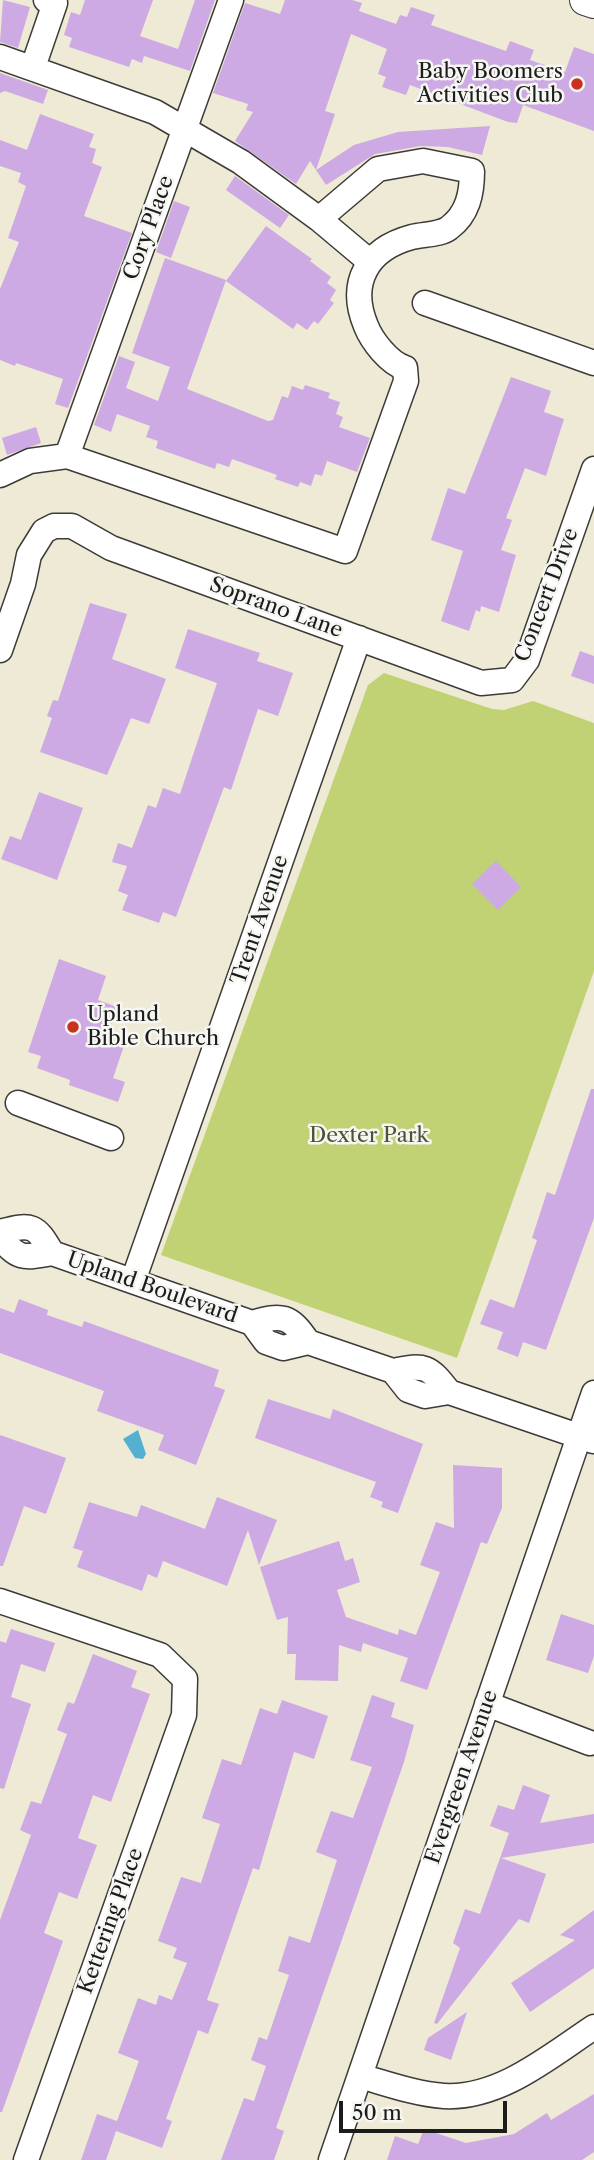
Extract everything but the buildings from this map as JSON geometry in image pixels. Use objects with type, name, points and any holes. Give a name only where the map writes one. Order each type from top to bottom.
[{"type":"main road","points":[[585,0],[594,3]]},
{"type":"street","points":[[33,67],[55,3],[46,0]]},
{"type":"street","name":"Cory Place","points":[[67,456],[231,0]]},
{"type":"street","points":[[0,57],[155,112],[241,162],[319,219],[369,261]]},
{"type":"street","points":[[0,475],[30,461],[67,456],[345,551],[406,381],[405,368],[371,338],[358,306],[362,275],[369,261],[388,247],[410,237],[447,230],[463,214],[472,194],[472,172],[423,161],[379,169],[319,219]]},
{"type":"street","points":[[425,303],[594,363]]},
{"type":"street","name":"Concert Drive","points":[[512,680],[527,660],[594,469]]},
{"type":"street","name":"Soprano Lane","points":[[0,650],[23,584],[29,555],[44,531],[54,526],[72,526],[111,548],[481,683],[512,680]]},
{"type":"street","name":"Trent Avenue","points":[[132,1281],[359,638]]},
{"type":"street","points":[[18,1103],[111,1138]]},
{"type":"street","name":"Upland Boulevard","points":[[0,1234],[12,1252],[28,1258],[52,1253],[252,1323],[266,1342],[284,1349],[308,1342],[393,1371],[417,1366],[432,1371],[449,1392],[587,1439]]},
{"type":"street","name":"Evergreen Avenue","points":[[331,2160],[487,1704],[587,1439],[594,1393]]},
{"type":"street","name":"Kettering Place","points":[[0,1601],[160,1655],[185,1679],[184,1714],[26,2160]]},
{"type":"street","points":[[487,1704],[590,1743]]},
{"type":"street","points":[[360,2076],[418,2093],[447,2096],[487,2090],[519,2076],[594,2027]]},
{"type":"green space","name":"Dexter Park","points":[[384,673],[492,709],[504,710],[533,701],[594,723],[594,971],[457,1358],[161,1255],[368,685]]},
{"type":"water","points":[[138,1430],[146,1454],[143,1459],[135,1458],[123,1439]]},
{"type":"place","name":"Baby Boomers Activities Club","points":[[577,84]]},
{"type":"place","name":"Upland Bible Church","points":[[73,1027]]}]
